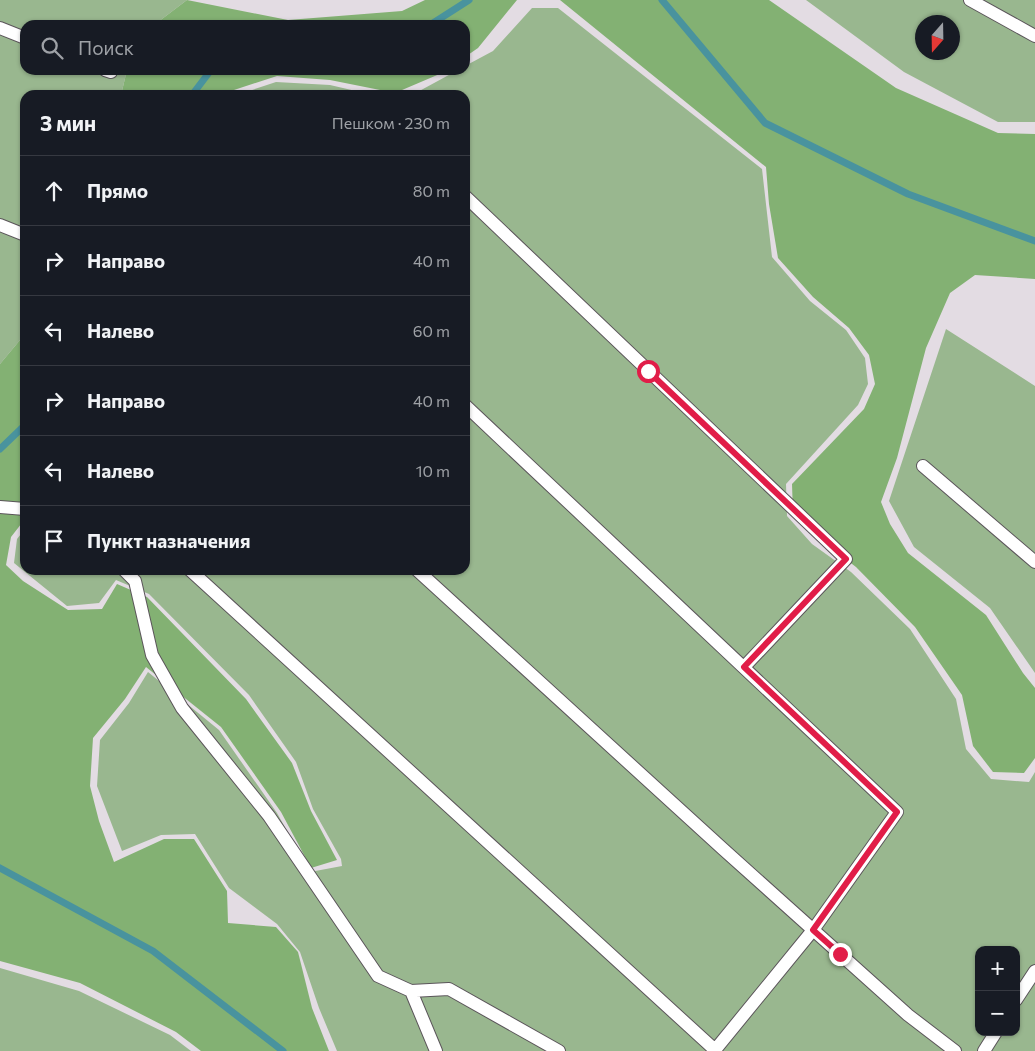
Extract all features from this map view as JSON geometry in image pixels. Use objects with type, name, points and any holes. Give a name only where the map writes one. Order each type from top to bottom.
[{"type":"lane","points":[[970,0],[1035,36]]},
{"type":"lane","points":[[0,28],[20,36]]},
{"type":"lane","points":[[470,201],[846,559],[744,667]]},
{"type":"lane","points":[[0,225],[20,233]]},
{"type":"lane","points":[[195,575],[715,1050],[813,930],[897,812],[470,410]]},
{"type":"lane","points":[[923,466],[1035,562]]},
{"type":"lane","points":[[0,507],[20,509]]},
{"type":"lane","points":[[129,575],[135,581],[152,655],[182,708],[269,816],[378,976],[412,991],[449,989],[559,1051]]},
{"type":"lane","points":[[423,575],[908,1016],[955,1051]]},
{"type":"lane","points":[[1020,994],[1035,971]]},
{"type":"lane","points":[[412,991],[436,1051]]},
{"type":"lane","points":[[984,1051],[993,1036]]},
{"type":"green space","points":[[0,0],[187,0],[161,20],[20,20],[20,75],[126,75],[122,90],[20,90],[20,340],[0,364]]},
{"type":"green space","points":[[187,0],[288,20],[161,20]]},
{"type":"green space","points":[[425,0],[517,0],[478,48],[470,54],[470,20],[288,20],[402,11]]},
{"type":"green space","points":[[560,0],[769,0],[896,88],[998,133],[1035,134],[1035,279],[975,275],[950,293],[926,348],[897,458],[881,502],[890,524],[908,553],[986,615],[1023,673],[1035,688],[1035,758],[1024,773],[993,772],[973,746],[962,695],[915,627],[856,567],[819,539],[793,513],[792,484],[864,409],[875,384],[869,355],[849,328],[813,297],[778,258],[769,204],[766,167]]},
{"type":"green space","points":[[806,0],[1035,0],[1035,122],[998,122],[904,72]]},
{"type":"green space","points":[[532,8],[558,8],[762,169],[772,257],[810,301],[846,330],[865,358],[868,384],[858,405],[786,484],[787,516],[812,544],[851,572],[910,629],[956,699],[966,749],[991,779],[1029,782],[1035,772],[1035,1051],[337,1051],[319,1008],[300,952],[277,924],[229,888],[195,834],[161,835],[122,851],[97,786],[100,740],[129,703],[148,672],[219,730],[277,813],[310,872],[342,866],[341,859],[313,809],[296,762],[249,695],[149,594],[116,580],[99,603],[67,606],[29,575],[470,575],[470,90],[421,90],[449,75],[470,75],[470,63],[493,51]]},
{"type":"green space","points":[[126,75],[437,75],[402,90],[380,90],[330,80],[277,76],[234,90],[122,90]]},
{"type":"green space","points":[[276,82],[330,85],[352,90],[252,90]]},
{"type":"green space","points":[[946,329],[1035,386],[1035,673],[990,608],[914,547],[889,501]]},
{"type":"green space","points":[[20,340],[20,525],[11,537],[6,565],[23,581],[68,610],[102,609],[117,584],[147,597],[246,699],[292,763],[311,811],[337,860],[311,868],[281,812],[221,727],[146,667],[125,699],[93,738],[90,786],[99,821],[114,862],[164,839],[194,839],[227,891],[228,923],[276,927],[298,952],[312,1008],[329,1051],[201,1051],[176,1032],[80,983],[0,961],[0,364]]},
{"type":"green space","points":[[20,535],[20,568],[14,563],[17,539]]},
{"type":"green space","points":[[0,968],[79,991],[170,1035],[191,1051],[0,1051]]},
{"type":"waterway","points":[[438,20],[469,0]]},
{"type":"waterway","points":[[662,0],[765,123],[908,194],[1035,241]]},
{"type":"waterway","points":[[196,90],[207,75]]},
{"type":"waterway","points":[[0,449],[20,430]]},
{"type":"waterway","points":[[0,868],[153,951],[283,1051]]},
{"type":"route","points":[[648,371],[846,559],[744,667],[897,812],[813,930],[840,954]]}]
